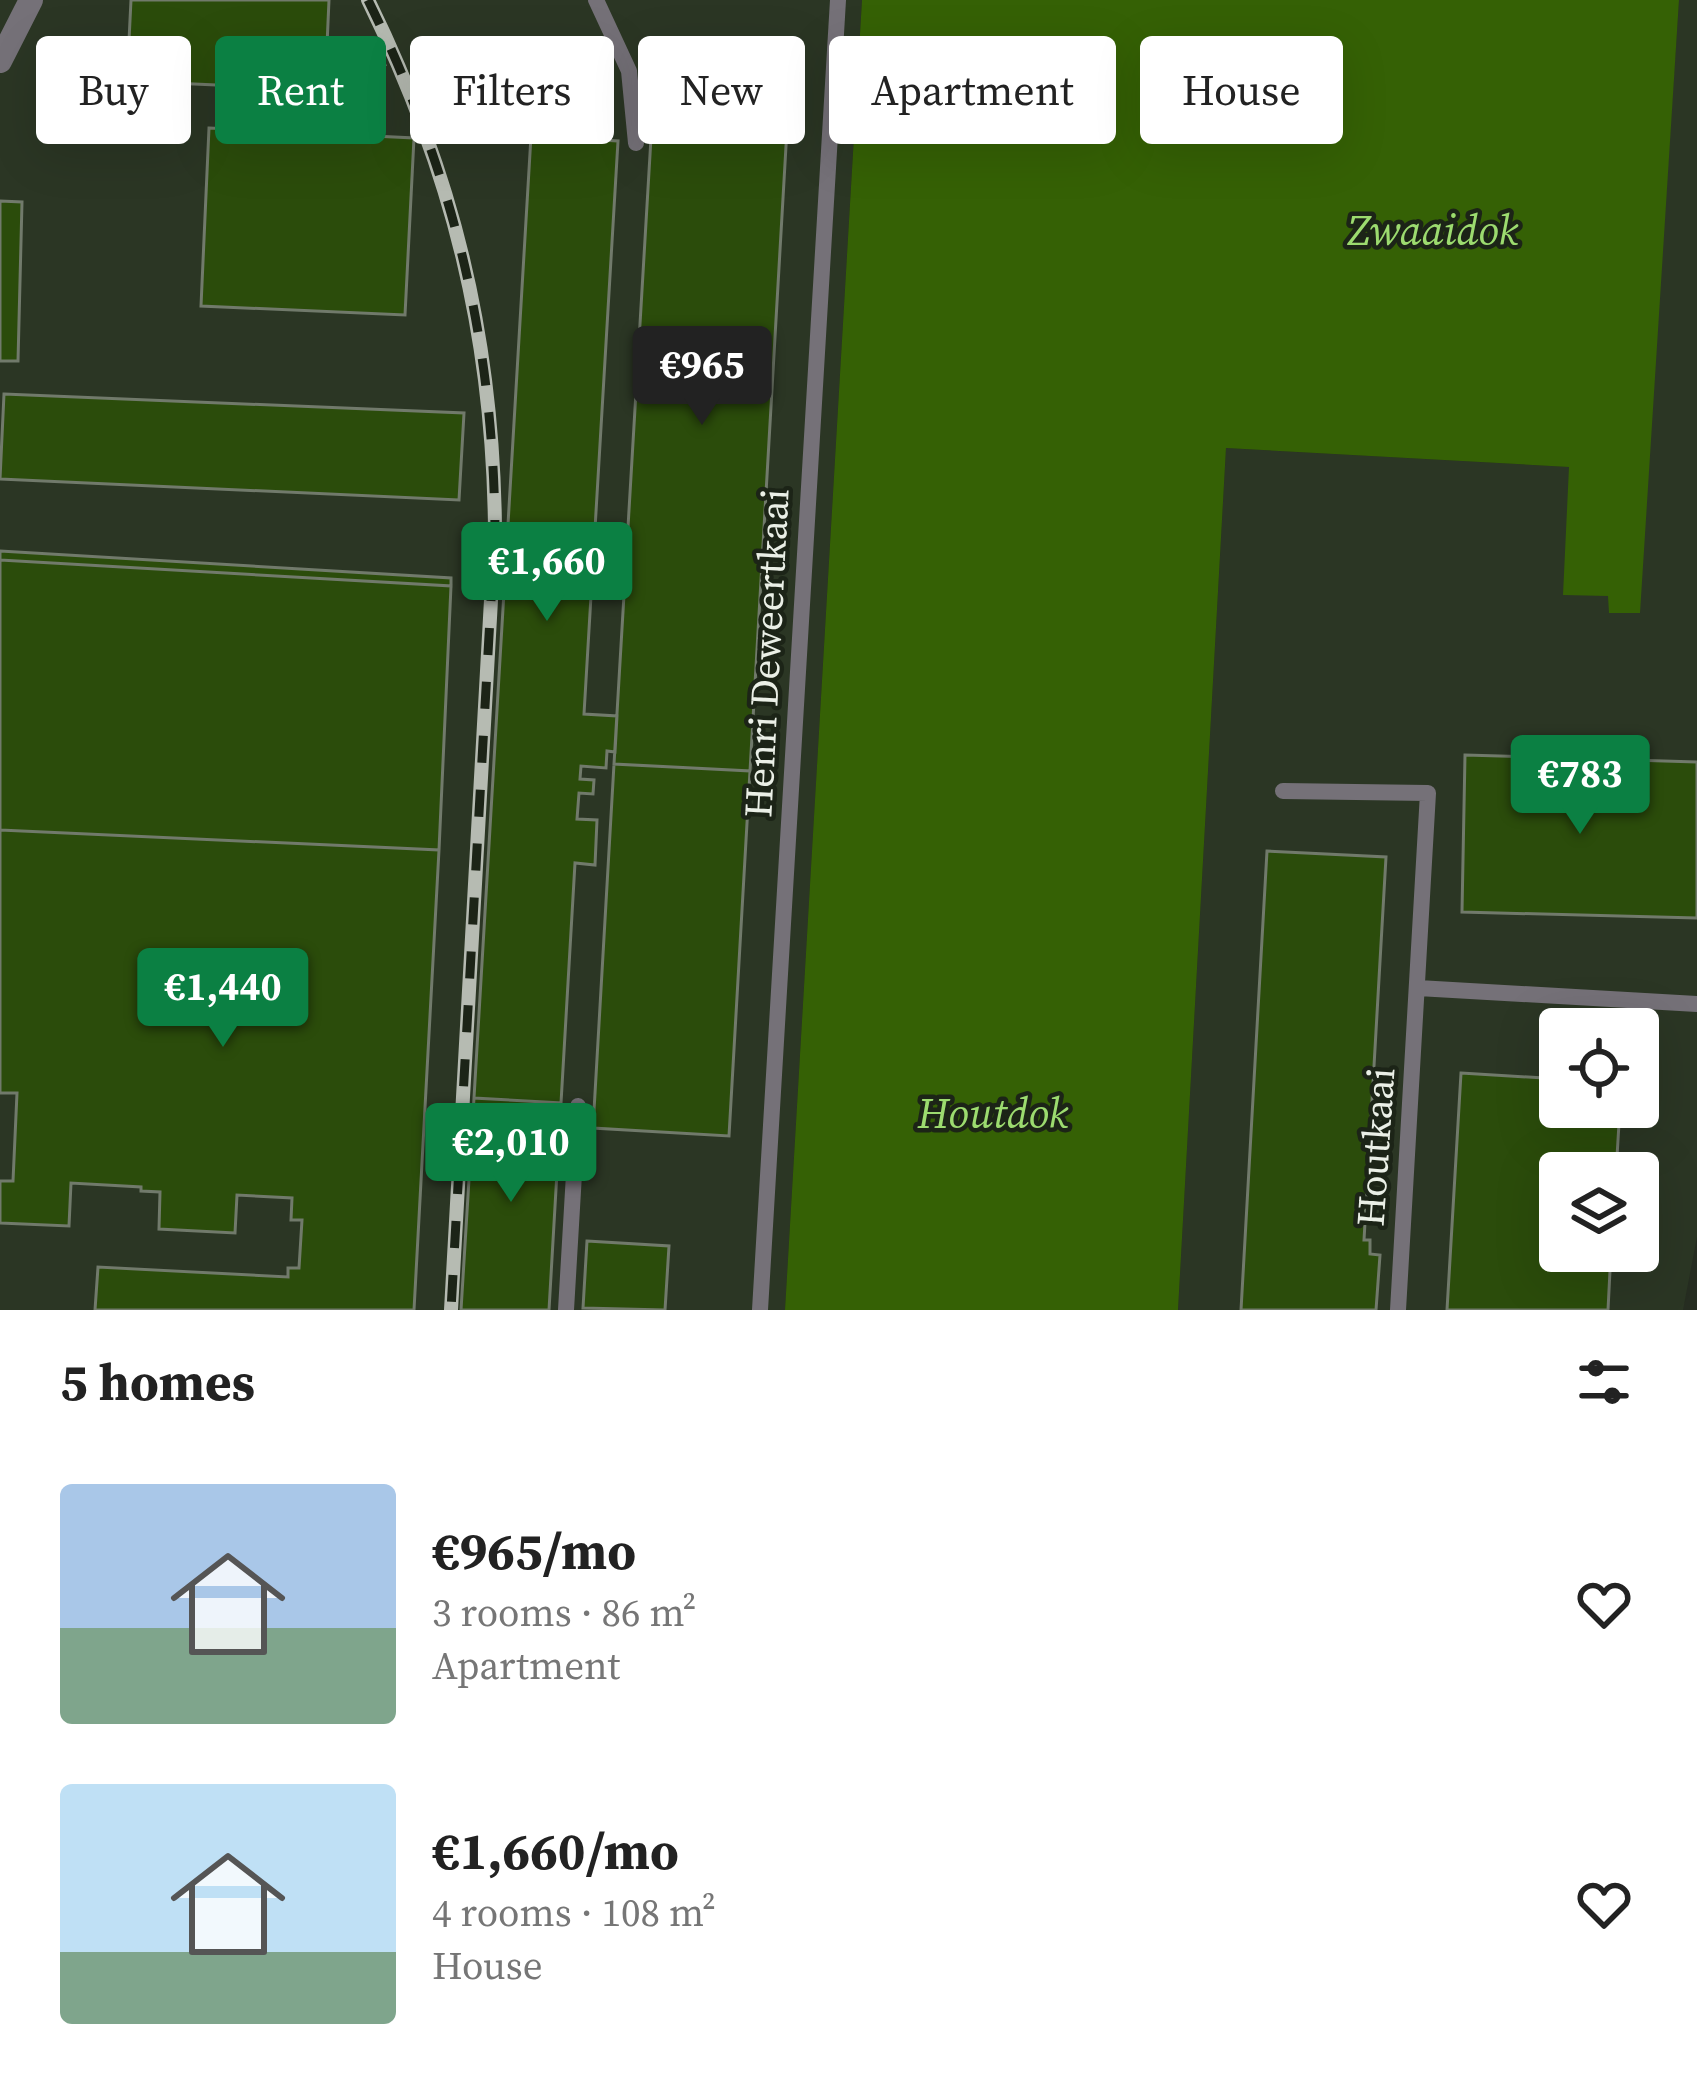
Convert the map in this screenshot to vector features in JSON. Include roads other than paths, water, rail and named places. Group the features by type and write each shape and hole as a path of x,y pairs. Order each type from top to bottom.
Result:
{"street":[{"path":"0,62 31,0"}],"lane":[{"path":"596,0 629,71 636,142"},
{"name":"Henri Deweertkaai","path":"760,1310 838,0"},
{"name":"Houtkaai","path":"1283,791 1428,793 1398,1310"},
{"path":"1418,988 1697,1004"},
{"path":"566,1310 578,1106"}],"water":[{"name":"Houtdok","path":"862,0 1679,0 1640,613 1609,613 1608,596 1563,595 1569,467 1226,448 1178,1310 785,1310 854,144 1116,144 1116,36 860,36"}],"railway":[{"path":"368,0 423,129 463,257 486,390 492,458 495,529 451,1310"}],"water label":[{"name":"Zwaaidok","path":"1433,230"}]}
